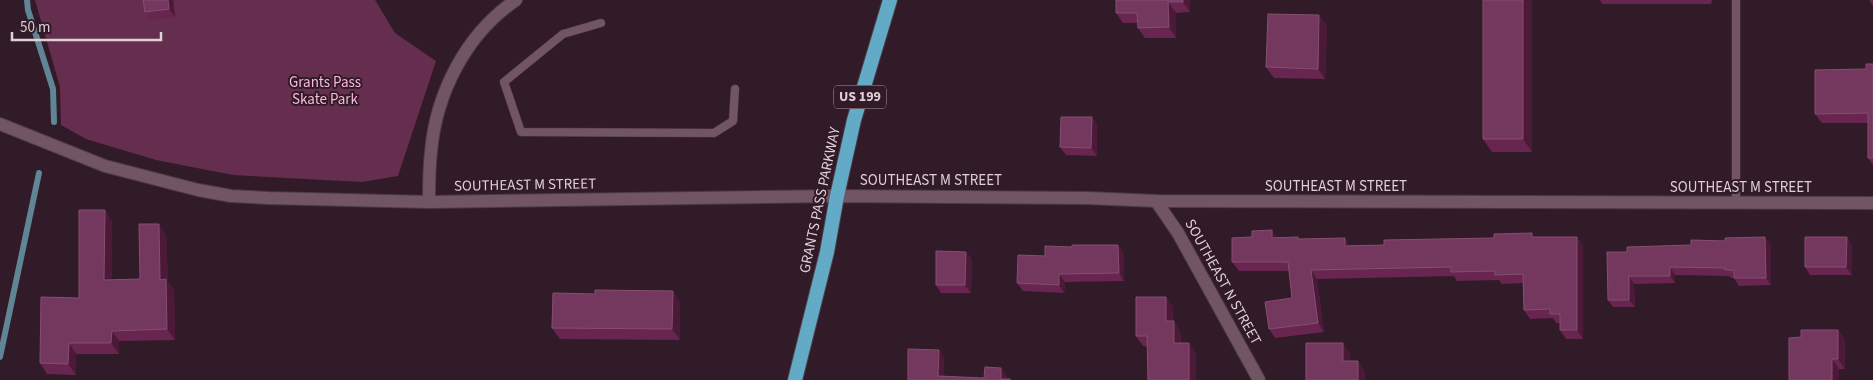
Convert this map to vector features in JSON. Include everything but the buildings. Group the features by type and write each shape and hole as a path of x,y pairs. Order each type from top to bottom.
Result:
{"highway":[{"name":"GRANTS PASS PARKWAY","path":"795,380 827,252 854,120 890,0"}],"street":[{"path":"429,202 431,152 443,93 468,47 489,22 516,0"},
{"name":"SOUTHEAST M STREET","path":"0,124 104,166 152,179 230,196 268,198 429,202 837,196 1087,198 1156,201 1873,203"},
{"name":"SOUTHEAST N STREET","path":"1156,201 1178,233 1259,380"}],"lane":[{"path":"1736,0 1736,203"},
{"path":"601,23 563,34 504,82 521,132 714,133 733,121 735,89"}],"green space":[{"name":"Grants Pass Skate Park","path":"35,0 375,0 395,33 436,61 398,176 362,182 233,175 156,160 86,139 61,125 60,87"}],"waterway":[{"path":"27,0 28,10 53,89 54,122"},
{"path":"0,357 39,173"}]}
